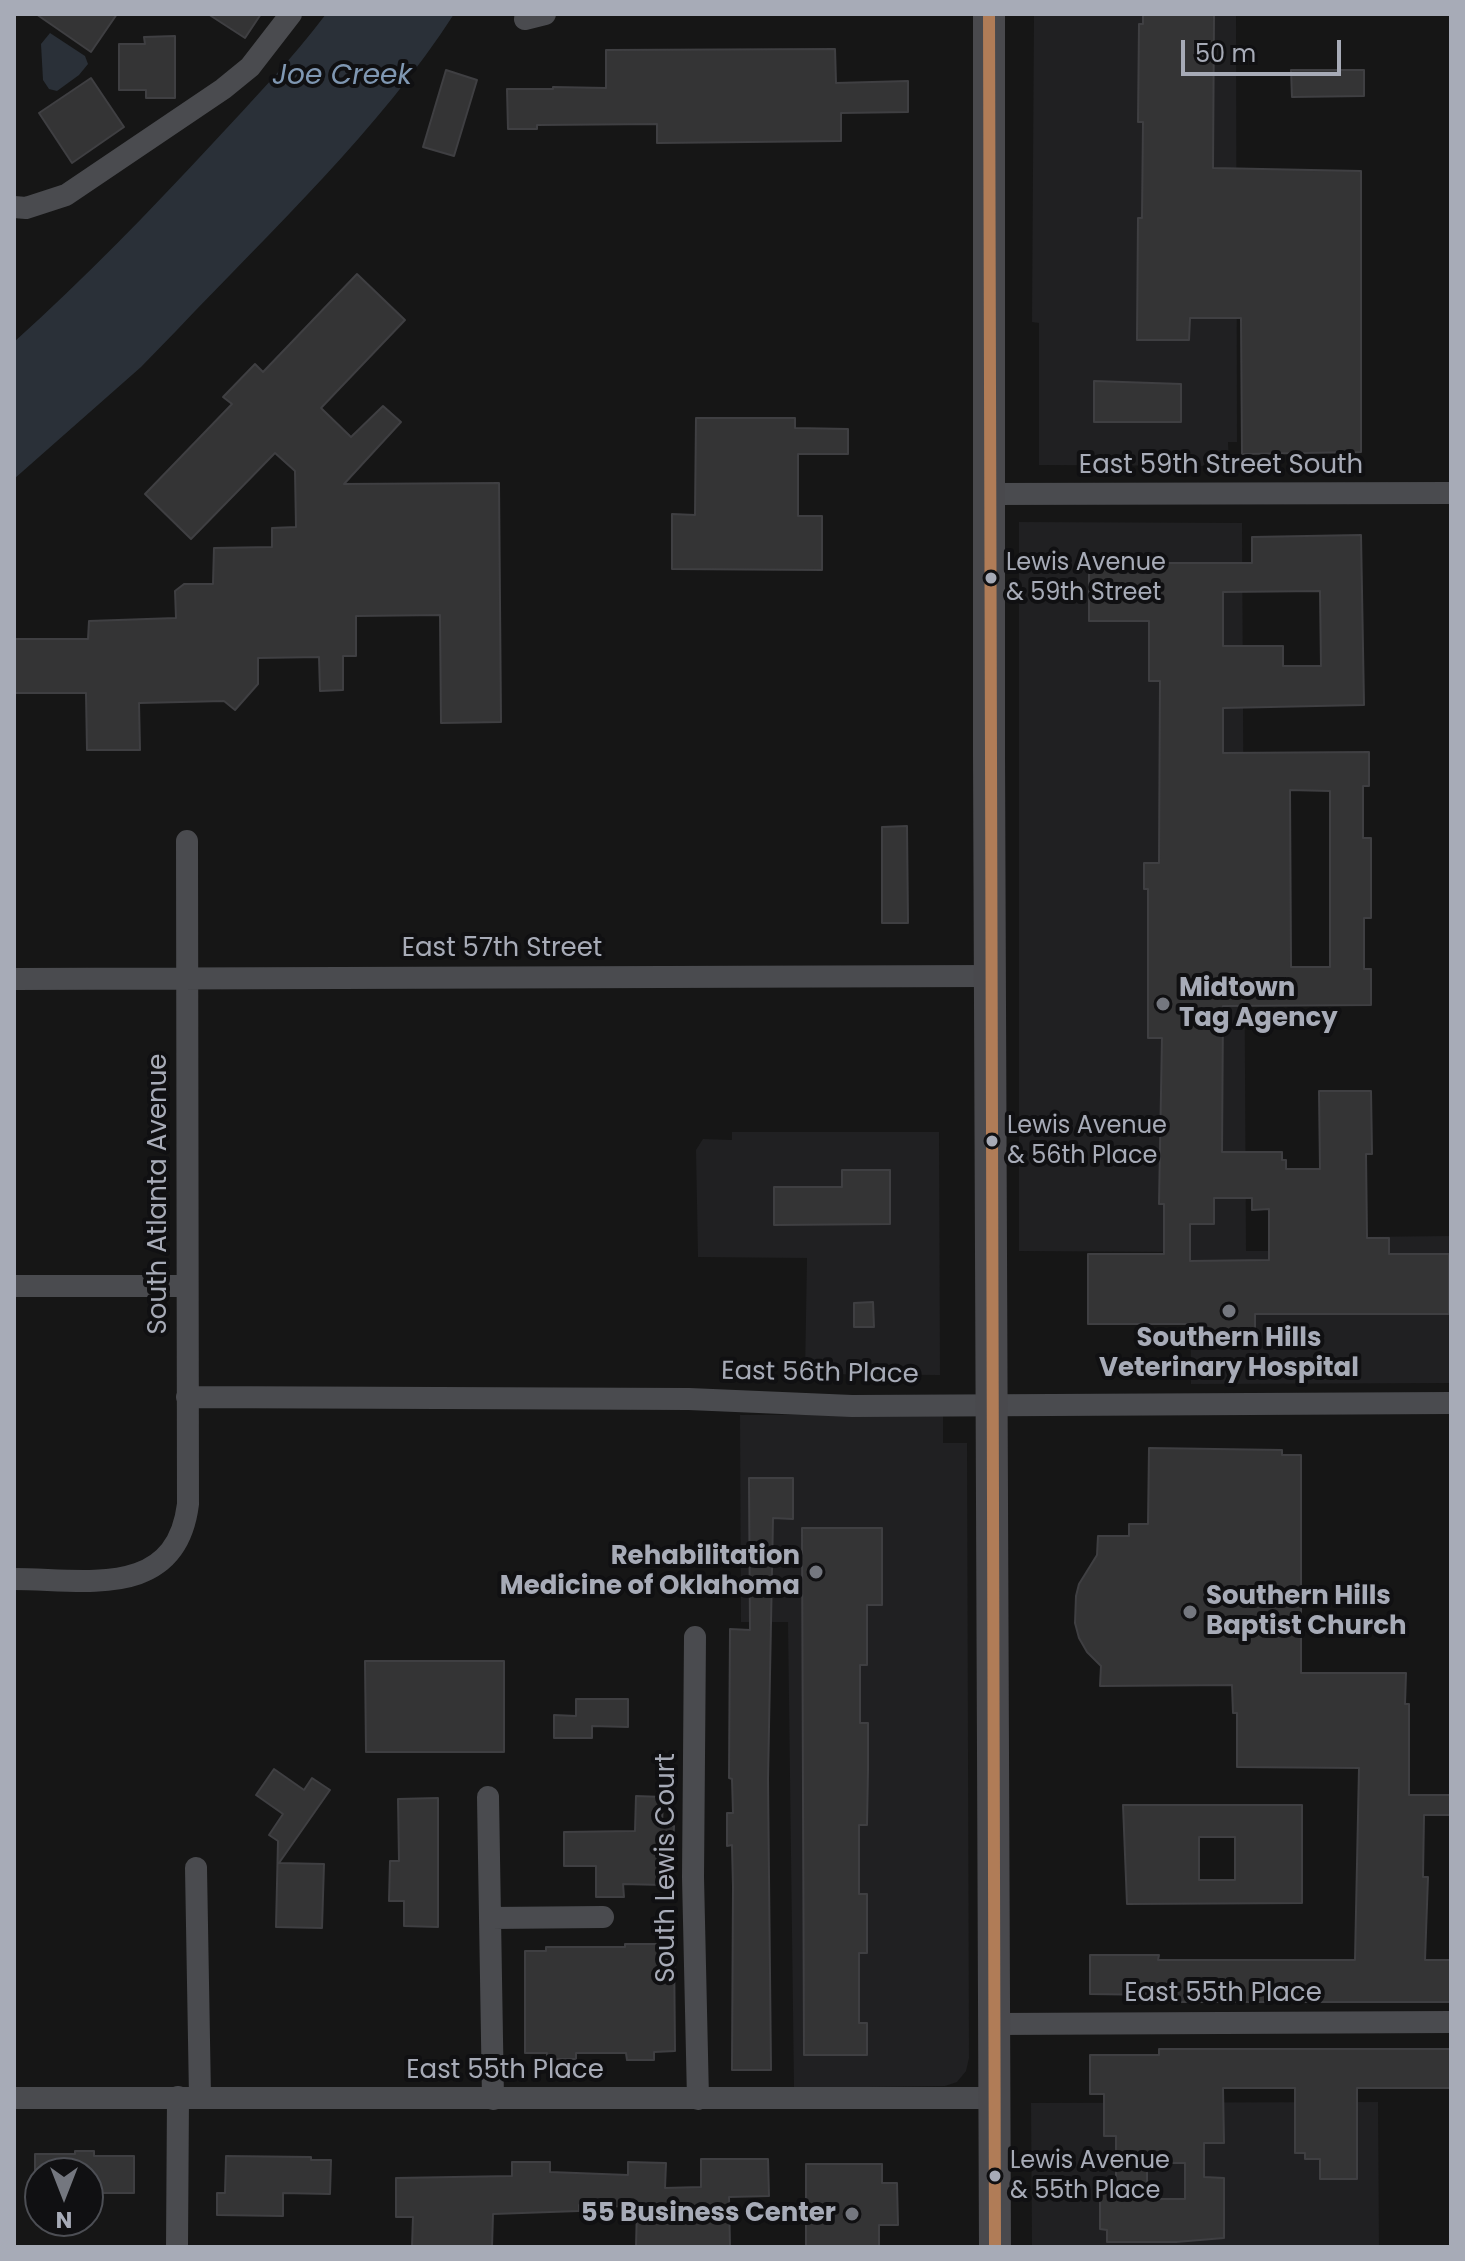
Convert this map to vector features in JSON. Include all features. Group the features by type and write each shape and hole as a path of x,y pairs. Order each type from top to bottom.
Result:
{"main road":[{"path":"989,14 995,2247"}],"street":[{"path":"14,207 26,208 66,195 223,89 250,67 291,14"},
{"name":"East 59th Street South","path":"991,494 1451,493"},
{"name":"South Atlanta Avenue","path":"14,1579 116,1579 140,1575 159,1565 176,1545 186,1525 187,841"},
{"name":"East 57th Street","path":"14,979 990,976"},
{"path":"14,1286 187,1286"},
{"name":"East 56th Place","path":"187,1397 674,1399 852,1406 1451,1403"},
{"name":"South Lewis Court","path":"695,1637 693,1877 698,2099"},
{"path":"488,1797 493,2099"},
{"path":"177,2247 189,2097 196,1868"},
{"path":"491,1918 603,1917"},
{"name":"East 55th Place","path":"995,2024 1451,2022"},
{"name":"East 55th Place","path":"14,2098 995,2098"}],"shaded area":[{"path":"1034,14 1236,14 1237,442 1228,442 1229,466 1039,465 1039,323 1032,322"},
{"path":"1019,522 1242,523 1246,1251 1268,1251 1268,1238 1451,1236 1451,1383 1191,1384 1190,1252 1019,1251"},
{"path":"732,1132 939,1132 940,1375 805,1374 807,1258 698,1257 696,1150 703,1139 732,1140"},
{"path":"943,1414 943,1443 967,1443 969,2058 966,2071 957,2082 945,2086 794,2088 788,1622 741,1622 740,1415"},
{"path":"1378,2102 1379,2247 1032,2247 1031,2103"}],"water":[{"name":"Joe Creek","path":"326,14 454,14 393,98 286,217 141,367 14,479 14,342 91,270 165,194 271,80"},
{"path":"50,33 85,56 88,64 57,91 49,89 43,80 41,44"}],"building":[{"path":"36,14 117,14 91,52"},
{"path":"208,14 261,14 245,38"},
{"path":"1143,14 1214,14 1213,168 1361,171 1361,452 1242,454 1241,318 1190,318 1189,340 1137,340 1143,122 1138,122 1139,24 1143,24"},
{"path":"175,36 175,98 146,98 146,90 119,90 119,44 145,44 144,37"},
{"path":"835,49 836,83 908,81 908,112 841,113 841,141 657,143 657,124 537,125 537,129 508,129 507,89 606,88 606,50"},
{"path":"446,70 477,80 454,156 423,147"},
{"path":"1291,70 1364,70 1364,96 1292,97"},
{"path":"91,78 124,127 72,163 39,113"},
{"path":"357,274 405,320 321,408 351,437 383,406 401,422 344,484 499,483 501,722 441,723 440,615 356,616 356,656 343,656 343,690 320,691 319,657 258,658 258,684 235,710 224,701 139,703 140,750 87,750 86,693 14,693 14,639 88,639 89,621 176,618 175,591 184,584 213,584 214,548 272,547 272,528 296,527 295,471 275,453 191,539 145,494 232,404 223,397 255,364 263,372"},
{"path":"1094,381 1181,384 1181,422 1094,422"},
{"path":"696,418 795,418 795,428 848,429 848,454 798,454 798,516 822,516 822,570 672,569 672,514 695,515"},
{"path":"1361,535 1364,705 1223,708 1223,753 1369,752 1369,786 1363,786 1363,838 1371,838 1371,918 1364,918 1364,969 1371,969 1371,1005 1223,1006 1222,1152 1282,1152 1286,1169 1320,1169 1319,1091 1371,1091 1372,1154 1366,1154 1367,1238 1389,1238 1389,1254 1449,1254 1449,1314 1255,1314 1255,1333 1243,1333 1243,1337 1203,1333 1203,1324 1088,1324 1088,1254 1164,1254 1164,1204 1159,1204 1162,1038 1148,1038 1148,889 1144,889 1144,863 1159,863 1160,681 1149,681 1149,621 1089,621 1089,563 1252,563 1252,537","holes":["1320,591 1321,666 1283,666 1283,646 1223,646 1223,592","1290,790 1330,791 1330,967 1291,967","1214,1198 1252,1198 1252,1210 1269,1209 1269,1260 1190,1261 1190,1224 1214,1224"]},
{"path":"907,826 908,923 882,923 882,827"},
{"path":"842,1170 890,1170 890,1224 774,1225 774,1187 842,1187"},
{"path":"873,1302 874,1327 854,1327 854,1303"},
{"name":"Southern Hills Baptist Church","path":"1149,1448 1282,1450 1282,1455 1301,1455 1301,1673 1406,1673 1409,1795 1451,1795 1451,1815 1424,1815 1423,1877 1428,1877 1425,1960 1451,1960 1451,2002 1158,2002 1158,1995 1090,1994 1090,1955 1159,1955 1158,1960 1355,1960 1359,1768 1237,1767 1237,1713 1233,1713 1232,1685 1100,1686 1101,1666 1079,1638 1075,1623 1076,1596 1079,1584 1097,1555 1098,1536 1129,1536 1129,1524 1148,1524"},
{"path":"749,1478 793,1478 793,1519 773,1518 768,1779 771,2070 732,2070 732,1845 727,1846 727,1813 733,1813 732,1779 729,1778 730,1629 750,1630"},
{"path":"802,1528 882,1528 882,1605 867,1605 867,1665 860,1665 860,1723 868,1723 868,1769 867,1825 859,1825 859,1894 867,1894 867,1953 859,1953 859,2023 867,2023 867,2055 804,2055"},
{"path":"365,1661 504,1661 504,1752 366,1752"},
{"path":"576,1699 628,1699 628,1727 592,1726 592,1738 554,1738 554,1715 576,1716"},
{"path":"274,1769 304,1790 312,1778 330,1790 279,1863 324,1864 322,1928 276,1927 278,1841 269,1835 283,1814 256,1795"},
{"path":"636,1796 663,1797 662,1825 674,1826 673,1856 664,1856 663,1885 623,1884 624,1897 596,1897 596,1866 564,1866 564,1832 635,1831"},
{"path":"438,1798 438,1927 404,1926 404,1901 389,1901 390,1861 399,1861 398,1799"},
{"path":"1123,1805 1302,1805 1302,1903 1127,1904","holes":["1199,1837 1235,1837 1235,1880 1199,1880"]},
{"path":"625,1944 674,1944 675,2051 654,2052 654,2060 627,2060 626,2053 576,2053 576,2059 547,2059 547,2053 525,2053 525,1951 546,1951 546,1947 625,1947"},
{"path":"1159,2049 1451,2049 1451,2088 1357,2088 1357,2179 1320,2179 1320,2159 1305,2159 1305,2153 1295,2153 1295,2088 1223,2088 1224,2143 1204,2143 1204,2177 1224,2178 1224,2238 1107,2242 1107,2230 1100,2229 1100,2179 1116,2180 1116,2136 1104,2136 1104,2094 1090,2094 1090,2055 1159,2055","holes":["1147,2163 1185,2163 1185,2199 1147,2199"]},
{"path":"75,2151 94,2151 94,2156 134,2156 134,2193 104,2193 104,2157 35,2157 35,2154 75,2154"},
{"path":"226,2156 331,2160 330,2194 283,2193 283,2216 217,2215 217,2193 225,2193"},
{"path":"701,2159 768,2159 769,2196 729,2197 730,2247 636,2247 637,2207 579,2205 579,2211 493,2214 492,2247 412,2247 413,2217 396,2217 396,2178 512,2176 512,2162 550,2162 550,2172 628,2175 628,2162 666,2163 665,2188 701,2187"},
{"name":"55 Business Center","path":"806,2164 882,2164 882,2183 897,2183 898,2225 879,2225 879,2247 806,2247"}],"transit line":[{"path":"989,14 995,2247"}],"place":[{"name":"Lewis Avenue & 59th Street","path":"991,578"},
{"name":"Midtown Tag Agency","path":"1163,1004"},
{"name":"Lewis Avenue & 56th Place","path":"992,1141"},
{"name":"Southern Hills Veterinary Hospital","path":"1229,1311"},
{"name":"Rehabilitation Medicine of Oklahoma","path":"816,1572"},
{"name":"Southern Hills Baptist Church","path":"1190,1612"},
{"name":"Lewis Avenue & 55th Place","path":"995,2176"},
{"name":"55 Business Center","path":"852,2214"}]}
